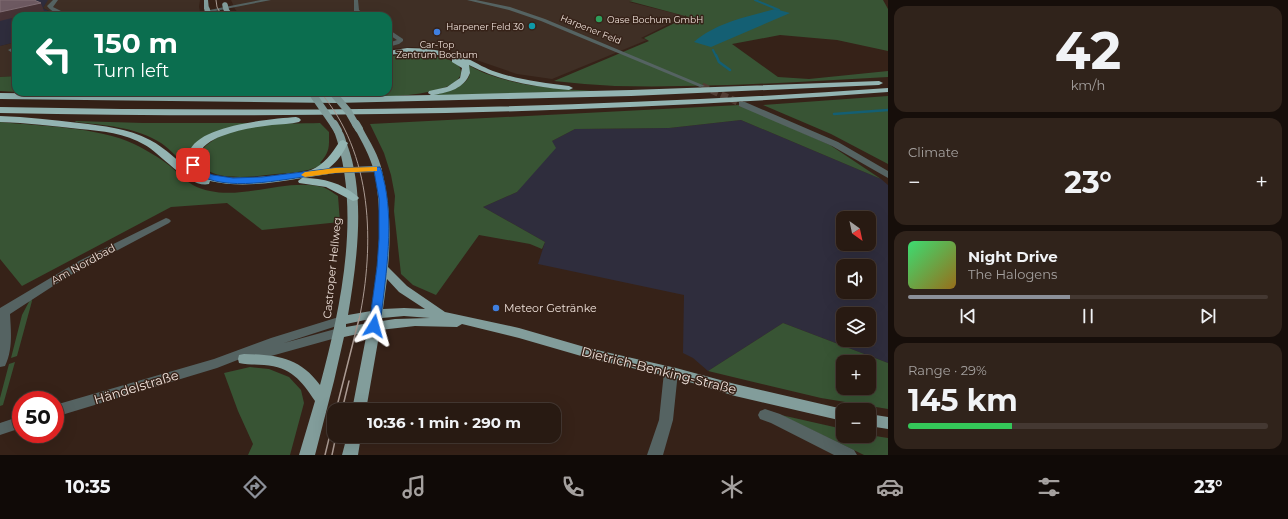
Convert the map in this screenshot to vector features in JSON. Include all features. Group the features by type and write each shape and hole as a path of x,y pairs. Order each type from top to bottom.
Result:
{"highway":[{"path":"392,53 417,50 441,53 464,60 492,73 535,84 579,89 651,91"},
{"path":"312,96 404,97 426,95 452,87 460,83 466,76 466,67 462,63 446,56 418,52 392,54"},
{"path":"0,96 223,100 312,96 488,97 888,84"},
{"path":"0,103 234,107 484,104 672,97 888,84"},
{"path":"350,172 248,181 221,180 202,174 197,170 193,165 192,156 197,148 207,139 222,132 254,124 283,121 428,117 715,103 888,90"},
{"path":"0,110 130,112 391,112 744,101"},
{"path":"0,118 56,122 118,131 135,136 161,150 182,169 203,181 212,184 238,186 311,180 325,182 344,190 353,198"},
{"path":"305,175 329,164 335,158 343,143"},
{"path":"268,183 377,169"}],"main road":[{"path":"206,0 208,12"},
{"name":"Castroper Hellweg","path":"307,455 342,320 352,243 353,198 350,172 343,143 338,130 326,111 312,96"},
{"path":"335,96 348,111 359,129 377,169 383,199 382,267 375,320 360,403"},
{"name":"Dietrich-Benking-Straße","path":"382,267 403,289 443,315"},
{"name":"Dietrich-Benking-Straße","path":"375,320 423,312 443,315 475,324 519,333 588,353 671,372 735,390 836,413"},
{"path":"342,320 375,320"},
{"path":"339,333 375,320"},
{"name":"Dietrich-Benking-Straße","path":"375,320 475,324"},
{"name":"Händelstraße","path":"244,358 274,360 288,364 301,372 313,385 322,400"},
{"path":"876,421 888,423"},
{"path":"350,455 353,443"}],"street":[{"path":"56,0 50,6 60,12"},
{"path":"203,12 269,0"},
{"path":"356,0 356,11 358,12"},
{"name":"Harpener Feld","path":"469,0 510,9 543,20 702,86"},
{"path":"392,34 402,40 392,44"},
{"path":"744,101 835,144 888,175"},
{"name":"Am Nordbad","path":"0,362 5,345 2,312 30,293 166,221"},
{"name":"Händelstraße","path":"64,408 217,363 260,346 342,320"},
{"name":"Händelstraße","path":"217,363 244,358 339,333"},
{"path":"655,455 666,420 671,372"},
{"path":"765,415 775,418 849,455"},
{"path":"0,429 12,425"}],"shaded area":[{"path":"0,0 48,0 43,8 50,12 12,12 12,43 0,46"},
{"path":"47,0 200,0 200,12 50,12 43,8"},
{"path":"231,0 633,0 629,2 685,16 641,38 647,40 552,79 517,74 450,51 412,47 392,49 392,12 238,12"},
{"path":"12,43 12,76 0,77 0,46"},
{"path":"741,120 881,179 888,185 888,363 876,358 876,355 867,355 846,347 876,347 876,307 836,307 836,343 783,323 708,371 693,358 683,353 684,295 538,264 545,242 483,207 517,192 552,141 575,129 669,128"}],"green space":[{"path":"883,0 888,9 888,51 837,40 780,35 732,44 778,77 809,79 888,71 888,77 683,86 615,86 554,81 649,41 644,38 687,17 685,15 629,1"},
{"path":"404,54 418,54 439,57 456,64 461,69 460,76 455,82 448,86 432,91 396,96 349,97 348,96 392,96 392,56"},
{"path":"462,62 486,74 528,85 594,91 429,96 453,89 464,83 470,73"},
{"path":"12,76 12,92 0,91 0,77"},
{"path":"248,96 303,96 304,97"},
{"path":"888,96 888,164 831,134 763,105"},
{"path":"740,105 830,145 881,179 741,120 669,128 575,129 552,141 556,148 517,192 483,207 545,242 542,249 530,244 479,235 436,295 413,285 401,274 394,211 395,196 391,175 384,153 370,124"},
{"path":"0,122 68,128 120,138 148,151 170,166 193,185 210,191 223,193 252,191 295,185 309,185 328,189 338,196 340,222 262,230 227,203 171,207 22,286 0,259"},
{"path":"75,122 143,123 250,123 213,135 197,143 190,152 189,162 191,169 188,169 161,143 141,133 97,124"},
{"path":"320,123 329,132 328,149 326,155 320,163 324,164 306,171 246,177 222,176 212,173 204,168 200,160 200,153 206,146 219,137 232,131 261,125"},
{"path":"31,298 32,301 17,356 11,358 22,315"},
{"path":"783,323 836,343 836,347 846,347 867,355 836,355 836,395 876,395 876,358 888,363 888,409 876,407 876,403 851,403 821,398 708,371"},
{"path":"15,362 3,405 0,406 0,398 9,364"},
{"path":"250,367 269,369 289,377 301,390 304,403 290,455 248,455 253,444 238,411 224,373"},
{"path":"781,415 836,427 836,442"},
{"path":"876,436 888,438 888,455 864,455 839,443 876,443"}],"water":[{"path":"775,9 790,13 711,47 694,42 703,35 722,25"}],"building":[{"path":"0,0 34,0 41,3 0,12"}],"waterway":[{"path":"755,0 779,10"},
{"path":"713,50 716,56"},
{"path":"716,55 719,62 730,70"},
{"path":"834,114 888,110"}],"tunnel":[{"path":"702,86 742,104"}],"tram line":[{"path":"216,0 220,12"},
{"path":"323,96 338,116 351,143 360,171 365,200 368,231 367,261 359,320"},
{"path":"338,403 359,319"},
{"path":"344,403 349,381"},
{"path":"325,455 328,443"},
{"path":"332,455 335,443"}],"slow traffic":[{"path":"305,175 335,170 374,169"}],"place":[{"name":"Oase Bochum GmbH","path":"599,19"},
{"name":"Harpener Feld 30","path":"532,26"},
{"name":"Car-Top Zentrum Bochum","path":"437,32"},
{"name":"Meteor Getränke","path":"496,308"}],"route":[{"path":"193,165 202,174 211,178 233,181 248,181 305,175 335,170 377,169 382,190 384,212 382,267 374,326"}]}
